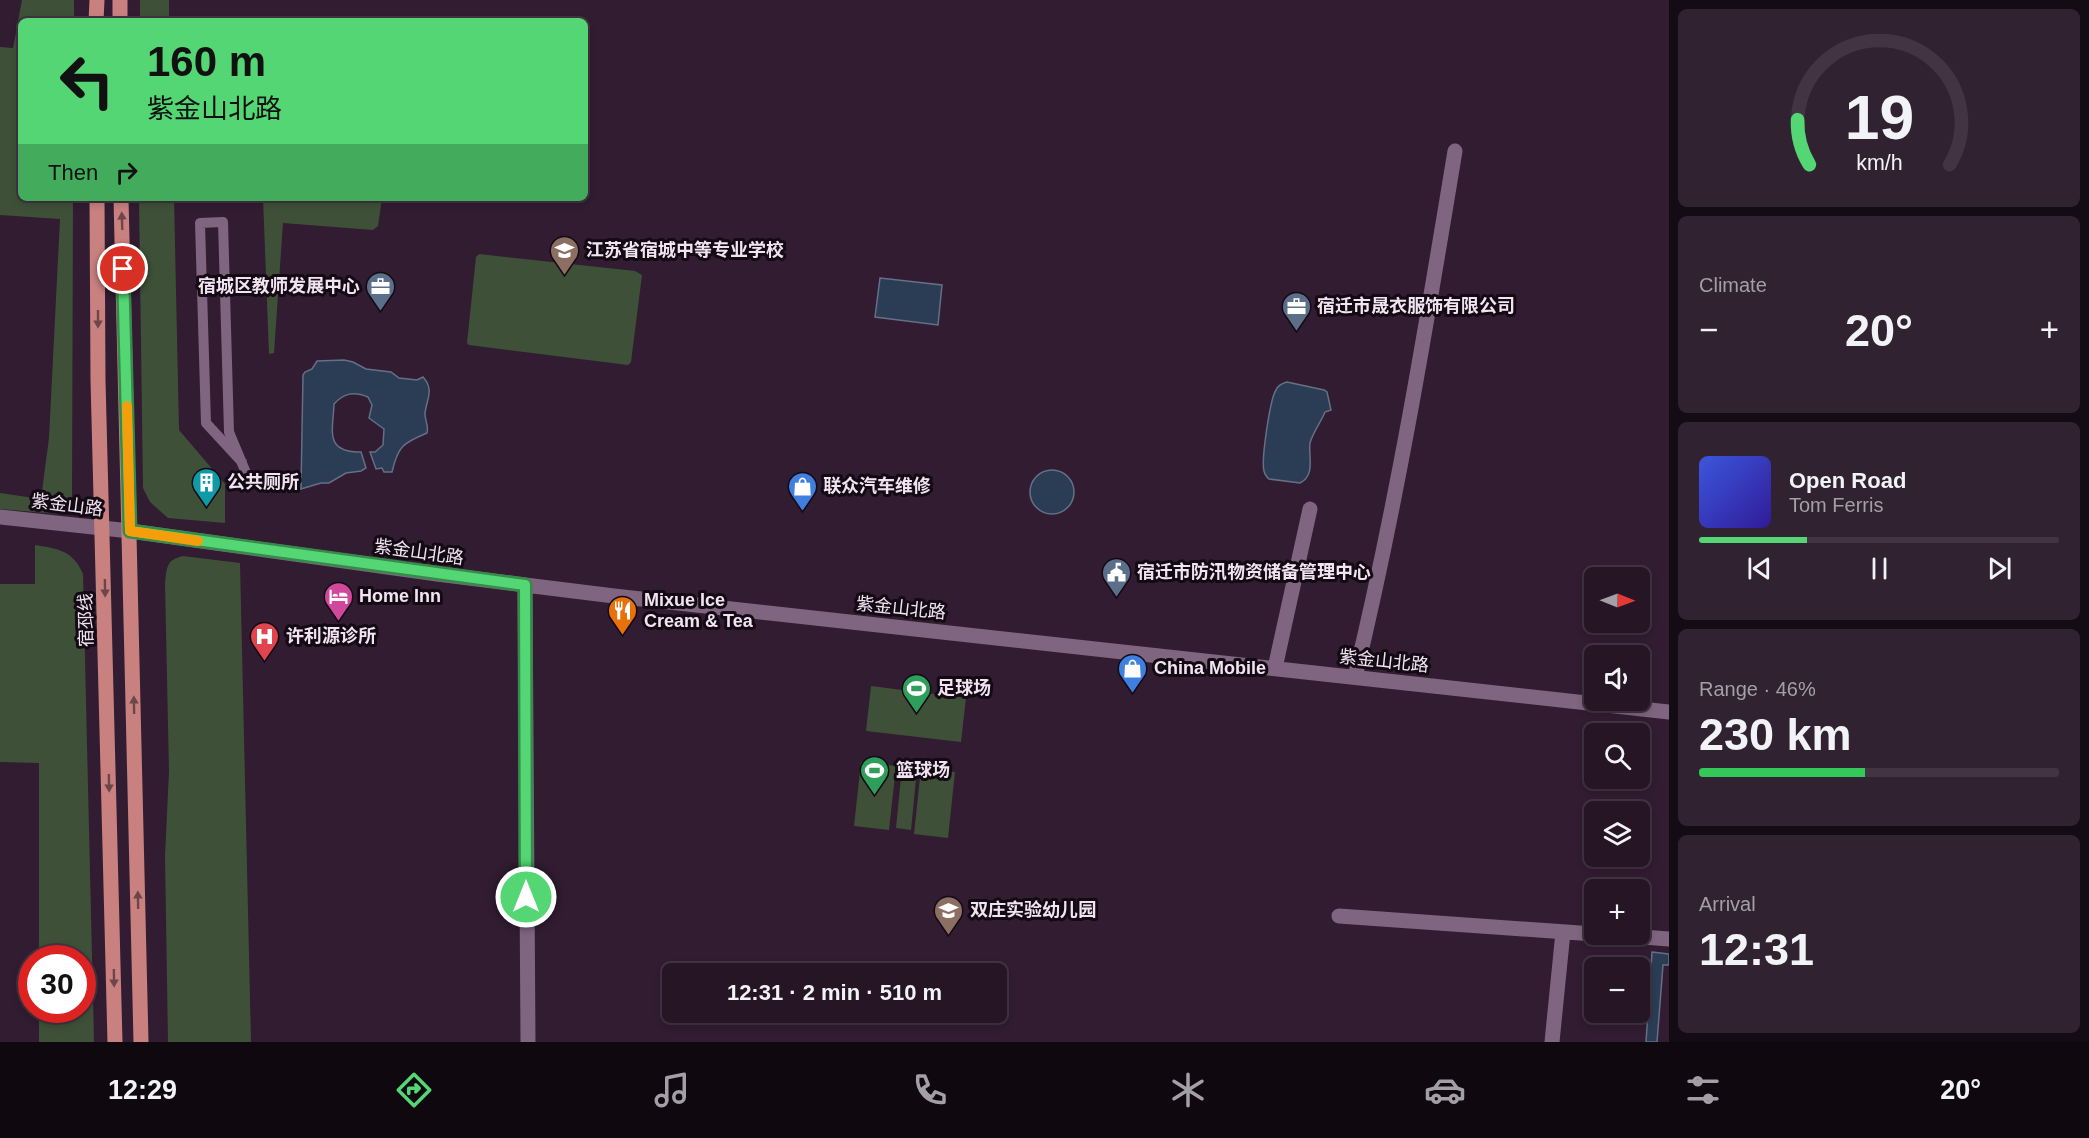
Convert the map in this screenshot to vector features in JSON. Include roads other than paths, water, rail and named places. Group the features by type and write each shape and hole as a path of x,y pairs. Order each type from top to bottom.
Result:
{"main road":[{"path":"96,18 97,0"},
{"path":"120,0 120,18"},
{"name":"宿邳线","path":"97,201 98,380 116,1042"},
{"path":"121,201 141,1042"}],"street":[{"path":"1355,677 1379,573 1427,324 1455,151"},
{"path":"242,462 206,423 200,223 223,222 229,432 242,462 249,480"},
{"path":"1275,668 1310,509"},
{"name":"紫金山路","path":"0,517 130,531"},
{"name":"紫金山北路","path":"130,531 525,585 1669,712"},
{"path":"525,585 528,1042"},
{"path":"1339,916 1584,933"},
{"path":"1552,1042 1563,932"},
{"path":"1650,938 1669,939"}],"water":[{"path":"880,278 942,285 938,325 875,317"},
{"path":"344,360 366,369 391,372 399,378 417,380 423,377 429,386 425,414 427,433 403,446 392,472 384,472 382,468 376,469 370,452 375,452 383,445 384,429 369,418 372,405 368,397 358,394 345,395 334,404 333,438 341,448 361,452 366,468 346,473 329,483 301,489 303,375 312,369 317,361"},
{"path":"1287,382 1324,390 1327,392 1331,410 1325,412 1311,439 1310,470 1305,480 1300,483 1269,479 1265,475 1263,465 1271,405 1277,388"},
{"path":"1052,470 1067,477 1074,492 1067,507 1052,514 1037,507 1030,492 1037,477"},
{"path":"1652,952 1669,954 1669,965 1663,965 1657,1042 1646,1042 1647,1023 1650,1023"}],"place":[{"name":"江苏省宿城中等专业学校","path":"565,276"},
{"name":"宿城区教师发展中心","path":"381,312"},
{"name":"宿迁市晟衣服饰有限公司","path":"1296,332"},
{"name":"公共厕所","path":"206,508"},
{"name":"联众汽车维修","path":"802,512"},
{"name":"宿迁市防汛物资储备管理中心","path":"1116,598"},
{"name":"Home Inn","path":"338,622"},
{"name":"Mixue Ice Cream & Tea","path":"623,636"},
{"name":"许利源诊所","path":"265,662"},
{"name":"China Mobile","path":"1133,694"},
{"name":"足球场","path":"916,714"},
{"name":"篮球场","path":"875,796"},
{"name":"双庄实验幼儿园","path":"949,936"}]}
